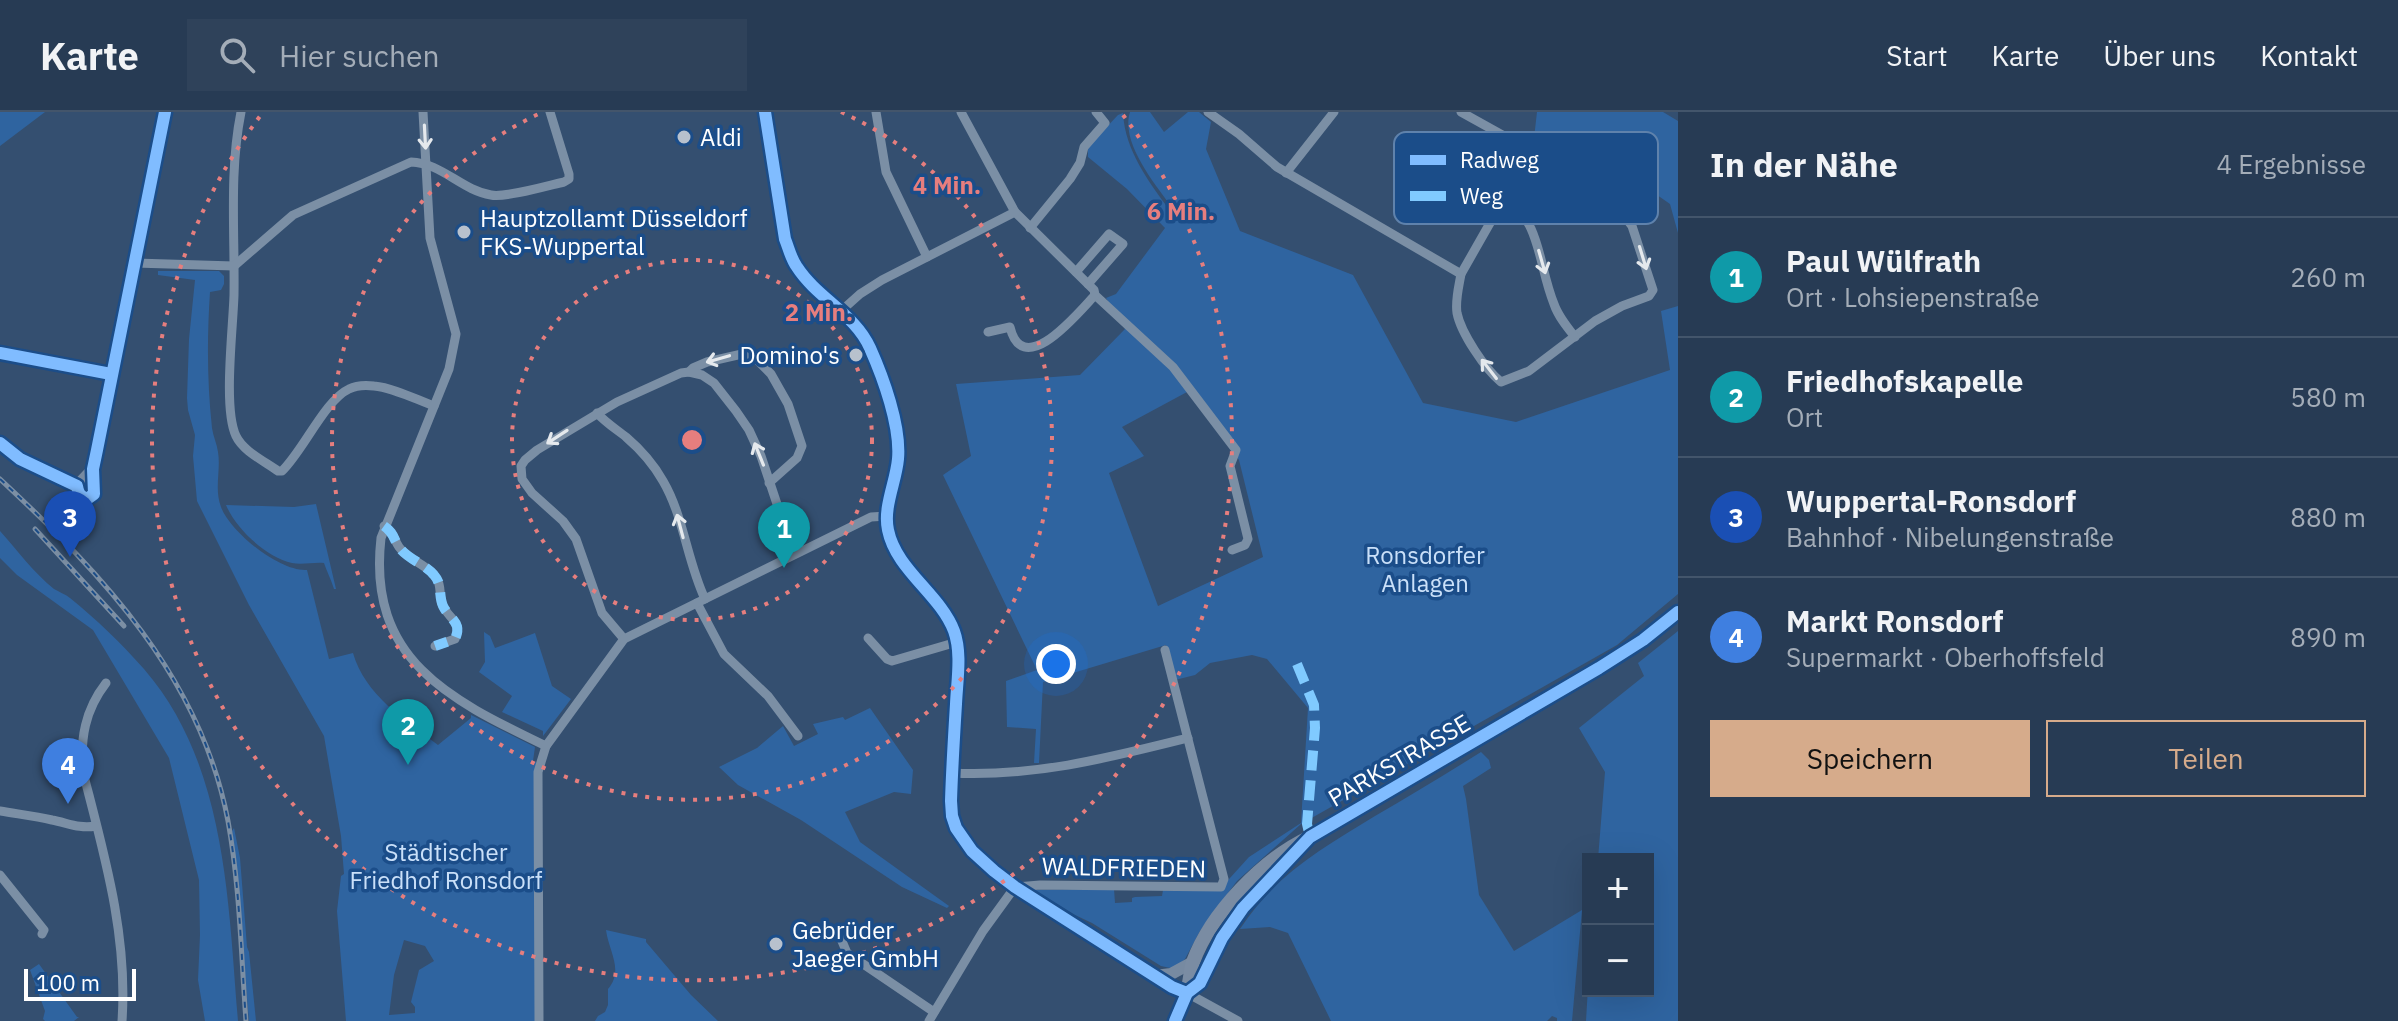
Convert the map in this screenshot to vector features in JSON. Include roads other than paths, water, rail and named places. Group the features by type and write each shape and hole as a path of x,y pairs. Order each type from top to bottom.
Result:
{"main road":[{"name":"PARKSTRASSE","path":"1175,1021 1187,993 1193,962 1216,923 1238,891 1291,846 1599,668 1643,640 1678,612"},
{"name":"PARKSTRASSE","path":"1187,993 1200,983 1222,938 1243,908 1310,837"}],"street":[{"path":"93,469 165,112"},
{"path":"241,112 234,151 230,402 234,433 241,445 278,471 285,468 334,402 348,389 359,385 376,386 434,406"},
{"path":"423,112 430,238 456,334 454,352 434,406 384,526 378,560 384,599 395,635 408,656 434,683 480,714 546,746"},
{"path":"135,263 234,266 293,215 411,162 426,162 483,194 495,196 564,182 569,179 569,174 550,112"},
{"path":"765,112 785,239 791,256 811,284 841,311 868,343 894,423 898,459 887,516 893,545 943,613 957,642 952,773 952,816 956,828 981,860 1015,887 1155,976 1238,1021"},
{"path":"876,112 886,172 927,257"},
{"path":"961,112 1015,212 1094,290 1095,295 1173,367 1236,450 1230,466 1248,539 1245,545 1232,550"},
{"path":"1030,228 1070,179 1080,163 1084,147 1105,123 1096,112"},
{"path":"1208,112 1286,173 1461,274"},
{"path":"1286,173 1334,112"},
{"path":"1461,112 1497,132"},
{"path":"841,311 860,294 1015,212"},
{"path":"1489,224 1461,274 1457,311 1462,328 1501,382 1529,371 1610,312 1652,295 1653,290 1630,224"},
{"path":"1529,224 1542,259 1554,306 1575,337"},
{"path":"1076,272 1109,234 1123,244 1088,284"},
{"path":"988,332 1010,327 1013,339 1020,346 1045,343 1056,337 1095,295"},
{"path":"0,353 111,374"},
{"path":"624,639 602,613 576,539 563,521 525,485 521,473 525,460 597,413 661,381 707,362 742,354 754,357 771,374 788,404 802,446 797,458 769,483"},
{"path":"689,372 702,375 714,383 749,430 784,525 801,551"},
{"path":"597,413 645,455 662,479 675,506 701,601 724,654 768,696 798,736"},
{"path":"539,1021 538,772 546,746 624,639 871,517 887,516"},
{"path":"384,526 392,532 403,551 434,575 440,585 443,607 455,621 458,630 455,639 435,646"},
{"path":"868,638 892,661 957,642"},
{"name":"WALDFRIEDEN","path":"1015,887 1221,887 1224,879 1165,650"},
{"path":"106,683 95,697 86,720 81,752 119,930 122,1021"},
{"path":"952,773 1011,774 1064,767 1188,738"},
{"path":"0,811 83,828 96,826"},
{"path":"0,875 44,930 42,934"},
{"path":"839,934 847,953 932,1016 983,931 1015,887"},
{"path":"1155,976 1171,974 1193,962"}],"railway":[{"path":"0,479 110,592 171,675 195,721 215,769 228,821 238,896 246,1021"},
{"path":"35,529 124,626"}],"place":[{"name":"Aldi","path":"684,137"},
{"name":"Hauptzollamt Düsseldorf FKS-Wuppertal","path":"464,232"},
{"name":"Domino's","path":"856,355"},
{"name":"Wuppertal-Ronsdorf","path":"70,557"},
{"name":"Paul Wülfrath","path":"784,568"},
{"name":"Friedhofskapelle","path":"408,765"},
{"name":"Markt Ronsdorf","path":"68,804"},
{"name":"Gebrüder Jaeger GmbH","path":"776,944"}],"park label":[{"name":"Ronsdorfer Anlagen","path":"1425,569"},
{"name":"Städtischer Friedhof Ronsdorf","path":"446,866"}]}
